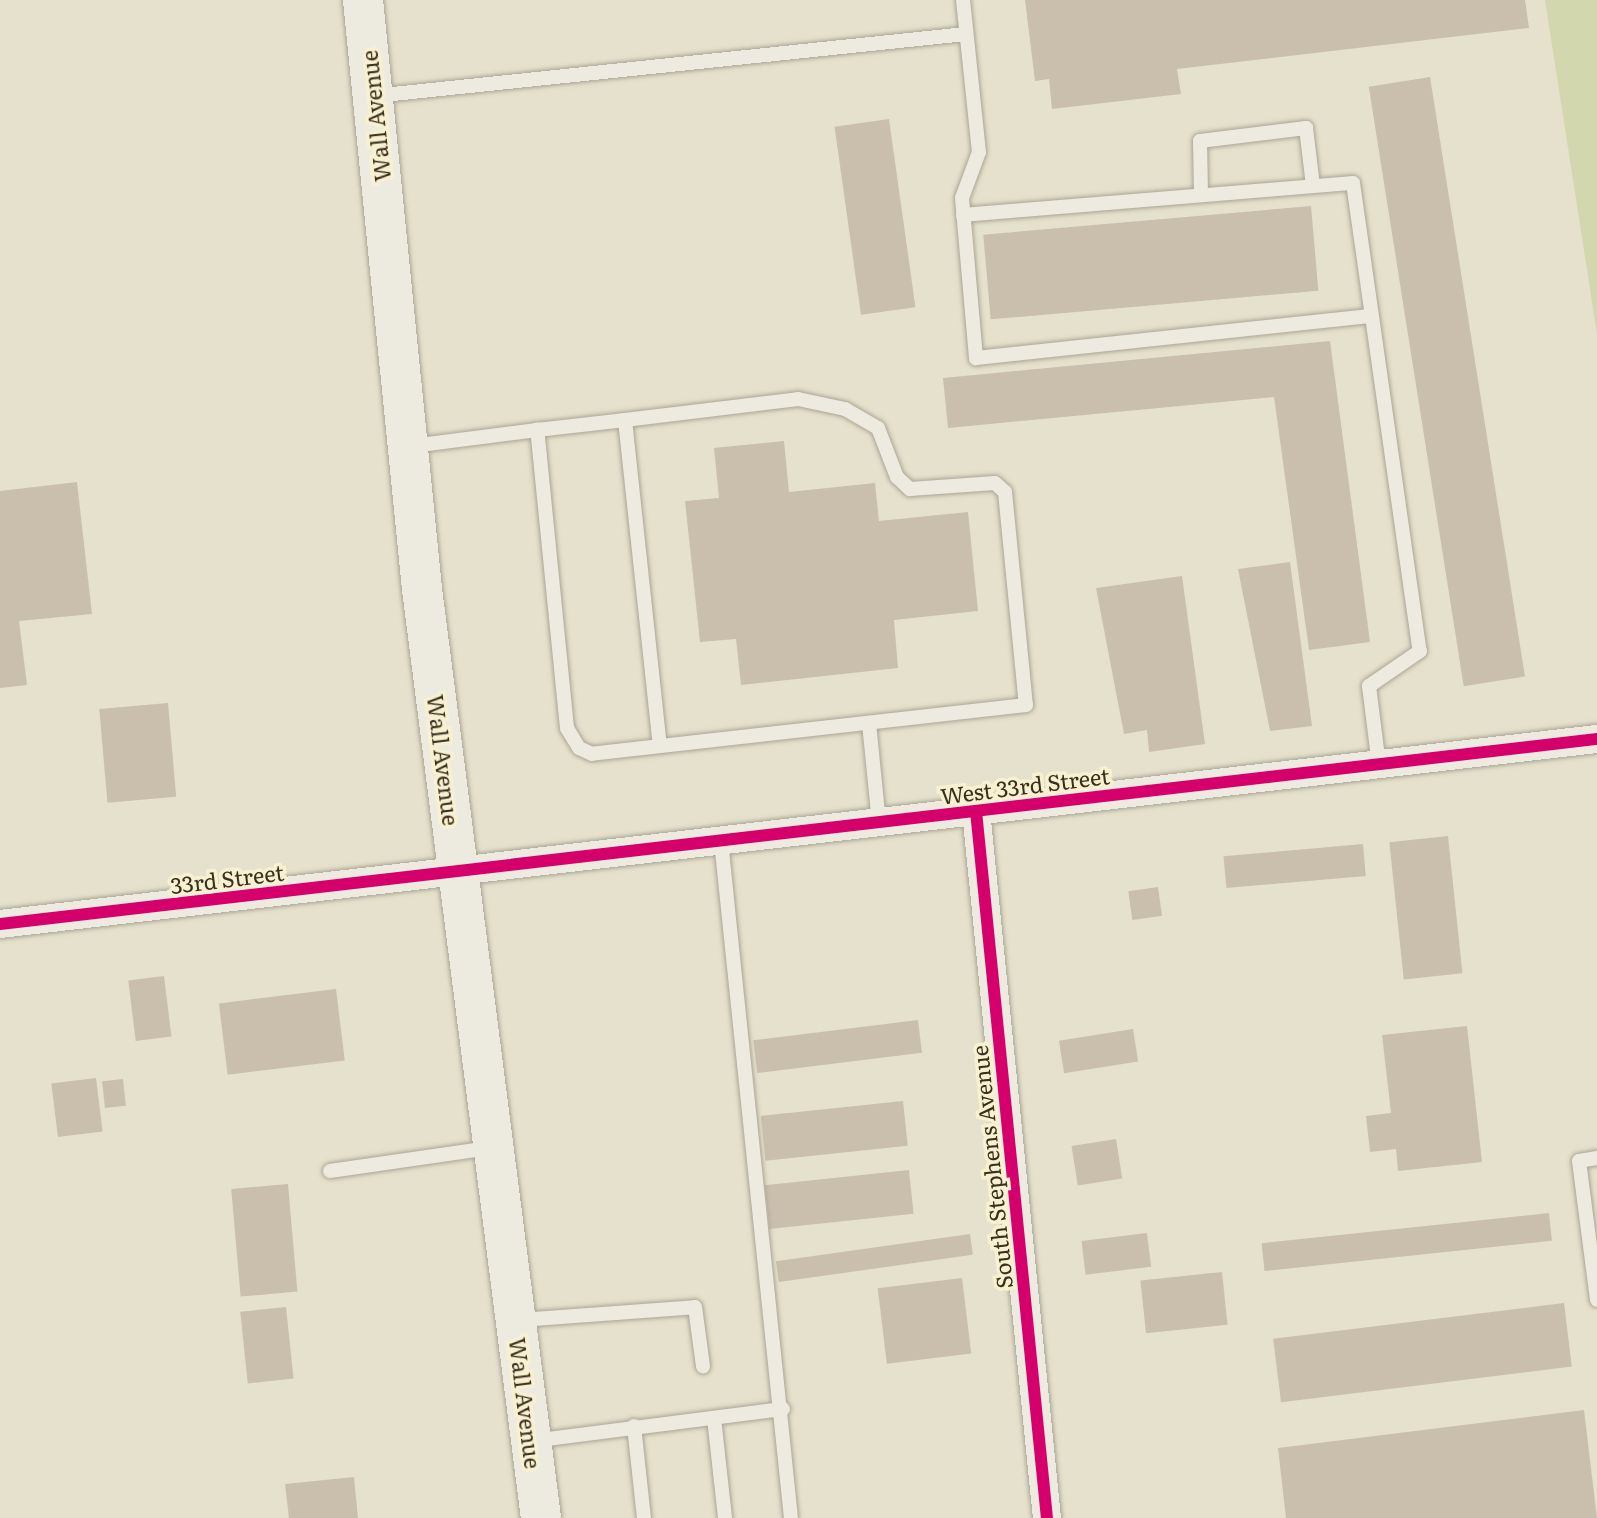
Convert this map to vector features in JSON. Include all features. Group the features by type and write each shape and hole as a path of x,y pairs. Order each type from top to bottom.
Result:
{"main road":[{"name":"Wall Avenue","path":"363,0 408,446 458,871 541,1518"}],"street":[{"name":"West 33rd Street","path":"458,871 1597,739"},
{"name":"South Stephens Avenue","path":"976,811 1047,1518"},
{"name":"33rd Street","path":"0,924 458,871"}],"lane":[{"path":"963,0 979,152 962,198 976,358 1370,316"},
{"path":"373,96 966,34"},
{"path":"1201,193 1200,141 1306,128 1313,186"},
{"path":"963,215 1201,193 1353,183 1420,651 1369,686 1379,765"},
{"path":"408,446 537,430 625,420 824,401 878,428 897,477 910,489 995,483 1005,492 1026,705 592,754 567,728 537,430"},
{"path":"625,420 660,746"},
{"path":"869,723 879,823"},
{"path":"721,841 783,1409 791,1518"},
{"path":"330,1171 494,1147"},
{"path":"1597,1158 1579,1161 1597,1300"},
{"path":"516,1321 695,1307 703,1366"},
{"path":"531,1441 783,1409"},
{"path":"714,1418 725,1518"},
{"path":"634,1426 644,1518"}],"green space":[{"path":"1545,0 1597,0 1597,334"}],"building":[{"path":"1025,0 1525,0 1529,28 1177,69 1181,94 1052,109 1049,79 1035,81"},
{"path":"1430,77 1525,677 1464,686 1369,87"},
{"path":"889,119 915,307 861,315 835,127"},
{"path":"1311,206 1318,291 991,319 983,235"},
{"path":"1330,341 1370,642 1309,650 1274,397 948,428 943,378"},
{"path":"784,441 789,492 875,483 879,521 968,512 978,611 894,620 898,668 741,685 736,639 700,642 685,501 719,498 714,448"},
{"path":"77,482 92,614 19,621 27,685 0,688 0,491"},
{"path":"1290,562 1312,726 1270,731 1238,569"},
{"path":"1182,576 1205,744 1149,752 1147,730 1124,734 1096,588"},
{"path":"168,703 176,797 107,803 99,709"},
{"path":"1448,836 1462,973 1404,979 1389,842"},
{"path":"1363,844 1366,876 1226,888 1224,856"},
{"path":"1158,887 1162,916 1132,920 1128,891"},
{"path":"164,976 171,1037 136,1041 128,980"},
{"path":"336,989 345,1060 228,1075 219,1003"},
{"path":"918,1020 922,1053 757,1073 753,1040"},
{"path":"1467,1026 1482,1162 1398,1171 1396,1149 1370,1152 1366,1116 1391,1113 1382,1035"},
{"path":"1133,1029 1138,1062 1064,1073 1059,1041"},
{"path":"96,1078 103,1132 58,1137 51,1083"},
{"path":"123,1079 126,1106 105,1108 102,1081"},
{"path":"903,1101 908,1146 765,1161 761,1116"},
{"path":"1116,1139 1122,1179 1078,1186 1072,1146"},
{"path":"909,1170 914,1214 769,1229 765,1185"},
{"path":"288,1184 297,1292 241,1297 231,1189"},
{"path":"1549,1213 1552,1241 1265,1271 1262,1243"},
{"path":"1147,1233 1151,1267 1086,1275 1081,1241"},
{"path":"970,1234 973,1255 779,1282 776,1261"},
{"path":"1222,1272 1228,1325 1146,1333 1140,1281"},
{"path":"962,1278 971,1353 887,1364 878,1288"},
{"path":"1564,1303 1572,1367 1281,1402 1273,1339"},
{"path":"286,1307 294,1379 248,1383 240,1312"},
{"path":"1584,1410 1597,1518 1286,1518 1278,1448"},
{"path":"354,1477 358,1518 289,1518 285,1484"}],"cycle path":[{"path":"0,924 1597,739"},
{"path":"976,811 1047,1518"}]}
